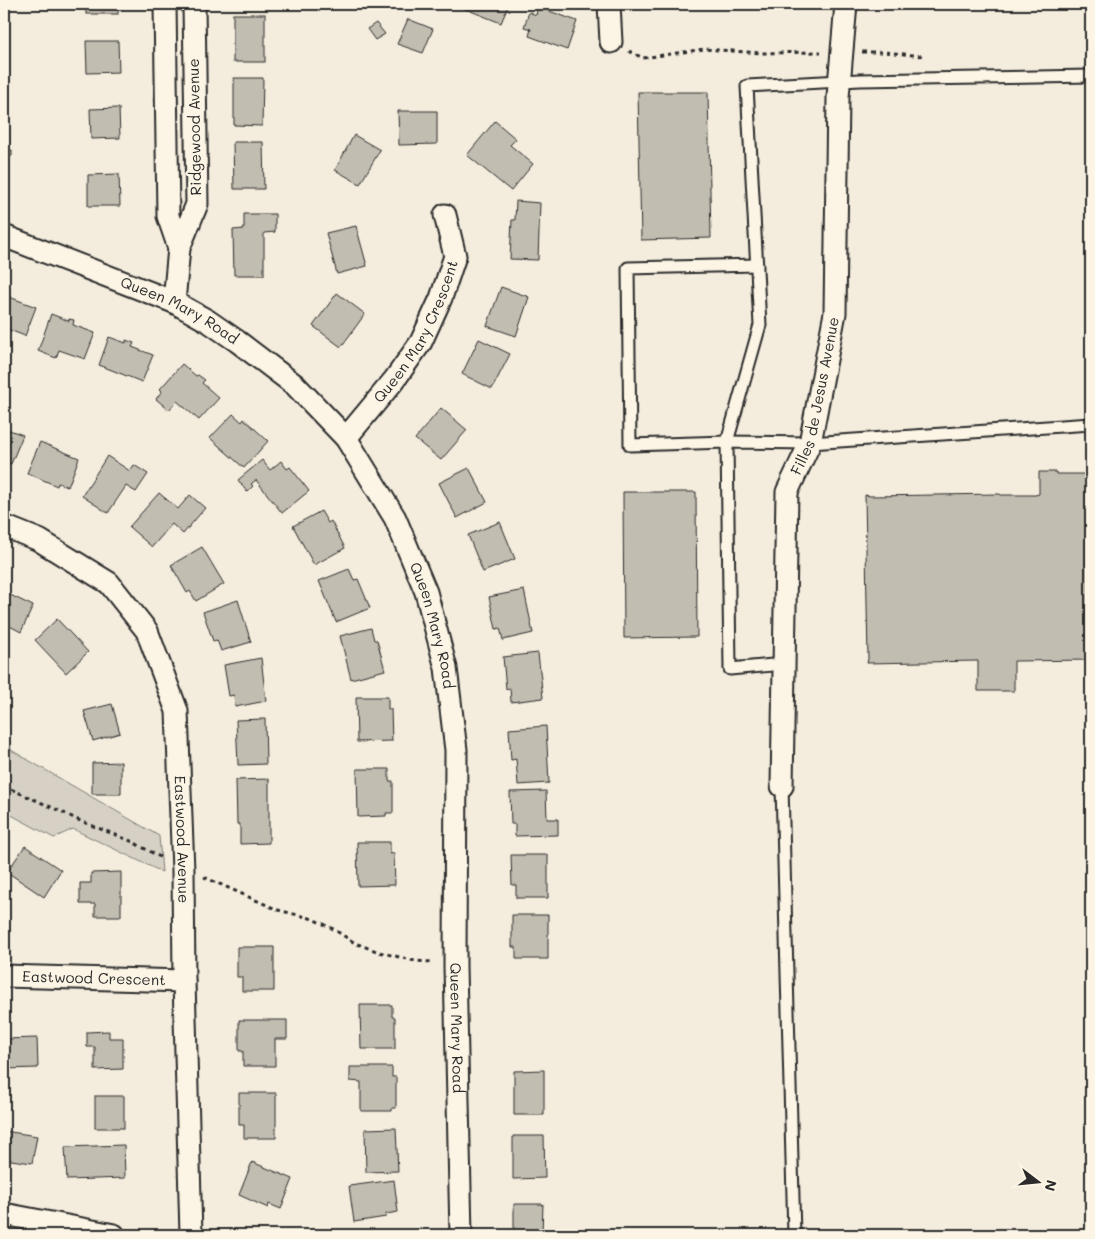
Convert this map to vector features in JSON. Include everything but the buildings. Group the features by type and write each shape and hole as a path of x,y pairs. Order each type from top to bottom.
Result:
{"street":[{"name":"Ridgewood Avenue","path":"165,4 168,216 179,248"},
{"name":"Ridgewood Avenue","path":"174,302 179,248 196,204 194,4"},
{"path":"609,4 611,42"},
{"name":"Filles de Jesus Avenue","path":"782,786 787,492 810,443 835,314 838,97 846,4"},
{"name":"Queen Mary Crescent","path":"346,438 400,372 421,342 441,298 455,256 445,215"},
{"name":"Queen Mary Road","path":"4,236 174,302 237,340 295,385 346,438 395,518 426,592 446,668 456,750 456,966 461,1235"},
{"name":"Eastwood Avenue","path":"4,526 39,540 109,583 148,631 177,711 183,871 190,1235"},
{"name":"Eastwood Crescent","path":"4,976 184,981"},
{"path":"4,1214 114,1235"}],"lane":[{"path":"784,664 730,669 727,442 760,325 748,86 1091,76"},
{"path":"757,265 628,268 630,445 727,442 810,443 1091,424"},
{"path":"782,786 794,1235"}],"path":[{"path":"611,42 643,58 704,49 761,53 884,52 923,56"},
{"path":"4,786 78,820 131,841 183,871 199,875 278,910 310,918 330,927 355,943 379,952 456,966"}],"shaded area":[{"path":"4,723 11,750 159,836 162,872 73,829 54,838 4,811"}]}
